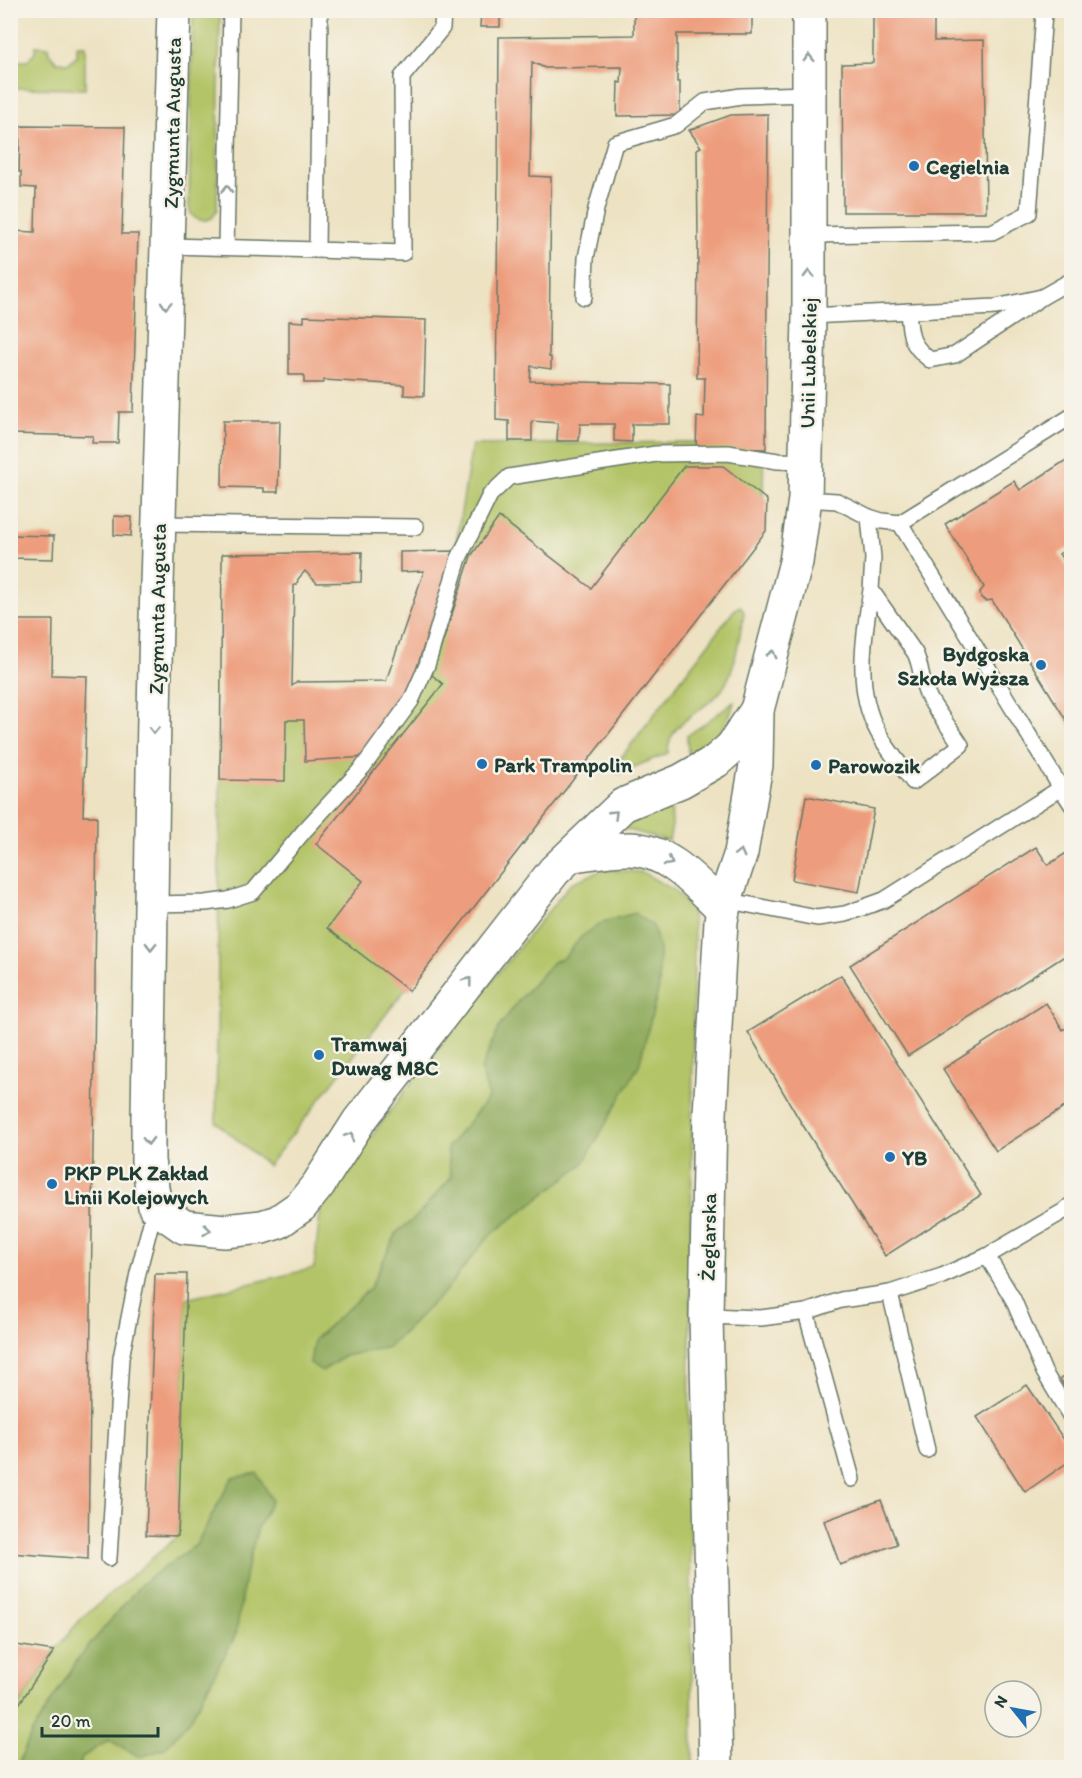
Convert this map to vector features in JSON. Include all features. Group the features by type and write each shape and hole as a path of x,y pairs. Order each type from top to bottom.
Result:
{"street":[{"name":"Zygmunta Augusta","path":"155,1207 148,1161 147,1118 159,524 169,246 174,10"},
{"name":"Unii Lubelskiej","path":"757,711 796,562 805,500 810,316 809,10"},
{"path":"155,1207 184,1227 225,1231 262,1227 278,1222 301,1206 318,1185 366,1112 539,889 623,805 681,781 716,761 732,747 757,711"},
{"name":"Żeglarska","path":"716,1767 706,1316 710,1114 721,921 724,904 741,853 756,765 757,711"},
{"path":"572,855 629,849 655,855 671,862 724,904"}],"lane":[{"path":"226,247 231,10"},
{"path":"317,250 320,10"},
{"path":"169,246 403,253 402,77 442,28 443,10"},
{"path":"809,235 992,232 1029,213 1044,13"},
{"path":"584,297 586,258 596,209 615,143 676,125 705,102 741,96 810,94"},
{"path":"908,311 909,329 916,348 930,360 955,355 1071,280"},
{"path":"810,316 996,307 1042,297"},
{"path":"805,500 837,501 869,517 900,523 1071,416"},
{"path":"152,904 205,903 228,900 253,892 363,766 411,701 427,665 459,558 490,495 509,477 656,454 728,453 778,461 807,462"},
{"path":"869,517 873,558 864,646 866,701 878,733 913,782 961,745 929,698 915,653 871,590"},
{"path":"900,523 1071,805"},
{"path":"159,524 416,527"},
{"path":"724,904 817,918 845,914 884,900 1061,788"},
{"path":"109,1558 121,1358 138,1273 155,1207"},
{"path":"706,1316 761,1318 806,1312 841,1300 890,1293 942,1276 987,1256 1069,1209"},
{"path":"987,1256 1013,1299 1044,1372 1071,1419"},
{"path":"890,1293 927,1450"},
{"path":"806,1312 852,1479"}],"green space":[{"path":"193,11 220,11 217,210 212,218 203,220 191,214 189,206"},
{"path":"35,46 48,47 49,53 57,62 69,63 77,55 77,46 85,46 85,89 11,88 11,58 14,61 27,61 35,53"},
{"path":"687,442 764,444 765,527 268,1166 216,1122 221,707 407,699 455,549 472,445"},
{"path":"740,606 744,614 736,654 730,675 721,691 673,733 668,753 620,773 615,772 614,767 735,609"},
{"path":"734,702 719,734 693,757 688,752 687,736"},
{"path":"671,804 672,825 669,841 625,829 627,821"},
{"path":"603,870 642,872 674,890 692,910 694,939 689,1435 693,1767 11,1768 11,1718 54,1651 81,1619 178,1536 186,1299 314,1268 321,1205 426,1063 571,883"},
{"path":"635,913 653,926 659,948 659,987 639,1065 583,1164 488,1237 447,1289 389,1347 345,1356 322,1371 310,1363 314,1340 370,1288 397,1232 415,1218 451,1178 447,1148 489,1097 481,1070 499,1027 519,1000 553,962 565,957 581,937 603,922"},
{"path":"257,1473 272,1500 258,1527 246,1571 236,1634 190,1720 164,1749 140,1757 109,1740 82,1757 79,1767 17,1767 32,1732 78,1659 142,1583 196,1545 232,1478"}],"building":[{"path":"481,10 500,10 500,27 480,27"},
{"path":"634,10 752,10 752,34 677,34 680,115 617,116 618,82 621,83 622,67 545,68 532,62 530,176 551,177 549,357 551,357 551,369 531,366 530,381 670,384 670,424 632,424 632,442 614,441 614,424 580,424 579,441 557,441 558,423 532,421 532,441 509,441 509,421 496,420 499,37 634,35"},
{"name":"Cegielnia","path":"873,10 934,10 934,41 984,40 986,212 843,212 842,64 873,63"},
{"path":"768,114 766,449 696,448 697,417 704,418 705,378 697,378 697,149 701,147 689,130 731,115"},
{"path":"20,126 125,127 122,234 138,234 133,412 119,412 118,443 92,443 93,436 11,434 15,269 10,269 10,231 35,232 36,188 21,187"},
{"path":"304,316 426,320 424,396 404,395 404,385 324,380 323,383 304,383 304,375 289,375 289,321 304,322"},
{"path":"223,421 280,421 278,492 264,492 264,488 222,487"},
{"path":"1071,457 1071,546 1059,554 1071,572 1071,728 992,600 986,601 981,598 980,592 984,587 945,524 1014,481 1020,490"},
{"name":"Park Trampolin","path":"684,466 723,466 767,500 766,531 409,991 327,928 363,881 316,844 443,684 432,675 471,556 499,517 591,588"},
{"path":"114,516 132,517 131,536 114,535"},
{"path":"10,535 54,536 53,559 10,558"},
{"path":"454,551 407,699 366,757 305,761 304,720 286,720 285,781 220,780 222,554 362,552 361,582 317,583 305,571 298,579 297,585 294,585 292,686 297,682 386,681 424,571 400,572 400,552"},
{"name":"PKP PLK Zakład Linii Kolejowych","path":"13,620 53,620 52,675 87,676 83,816 97,816 88,1559 10,1553 10,816"},
{"path":"806,796 874,809 859,892 792,880"},
{"path":"1036,847 1048,865 1071,850 1071,952 908,1056 850,965"},
{"name":"YB","path":"841,975 981,1195 885,1256 799,1119 748,1032"},
{"path":"1046,1003 1063,1030 1071,1025 1071,1103 996,1151 943,1069"},
{"path":"155,1274 187,1274 178,1536 146,1535"},
{"path":"1071,1372 1071,1398 1060,1379"},
{"path":"1027,1385 1071,1450 1071,1460 1025,1492 977,1417"},
{"path":"881,1500 897,1544 840,1565 824,1521"},
{"path":"10,1644 54,1651 10,1718"}],"place":[{"name":"Cegielnia","path":"914,166"},
{"name":"Bydgoska Szkoła Wyższa","path":"1041,665"},
{"name":"Park Trampolin","path":"482,764"},
{"name":"Parowozik","path":"816,765"},
{"name":"Tramwaj Duwag M8C","path":"319,1055"},
{"name":"YB","path":"890,1157"},
{"name":"PKP PLK Zakład Linii Kolejowych","path":"52,1184"}]}
